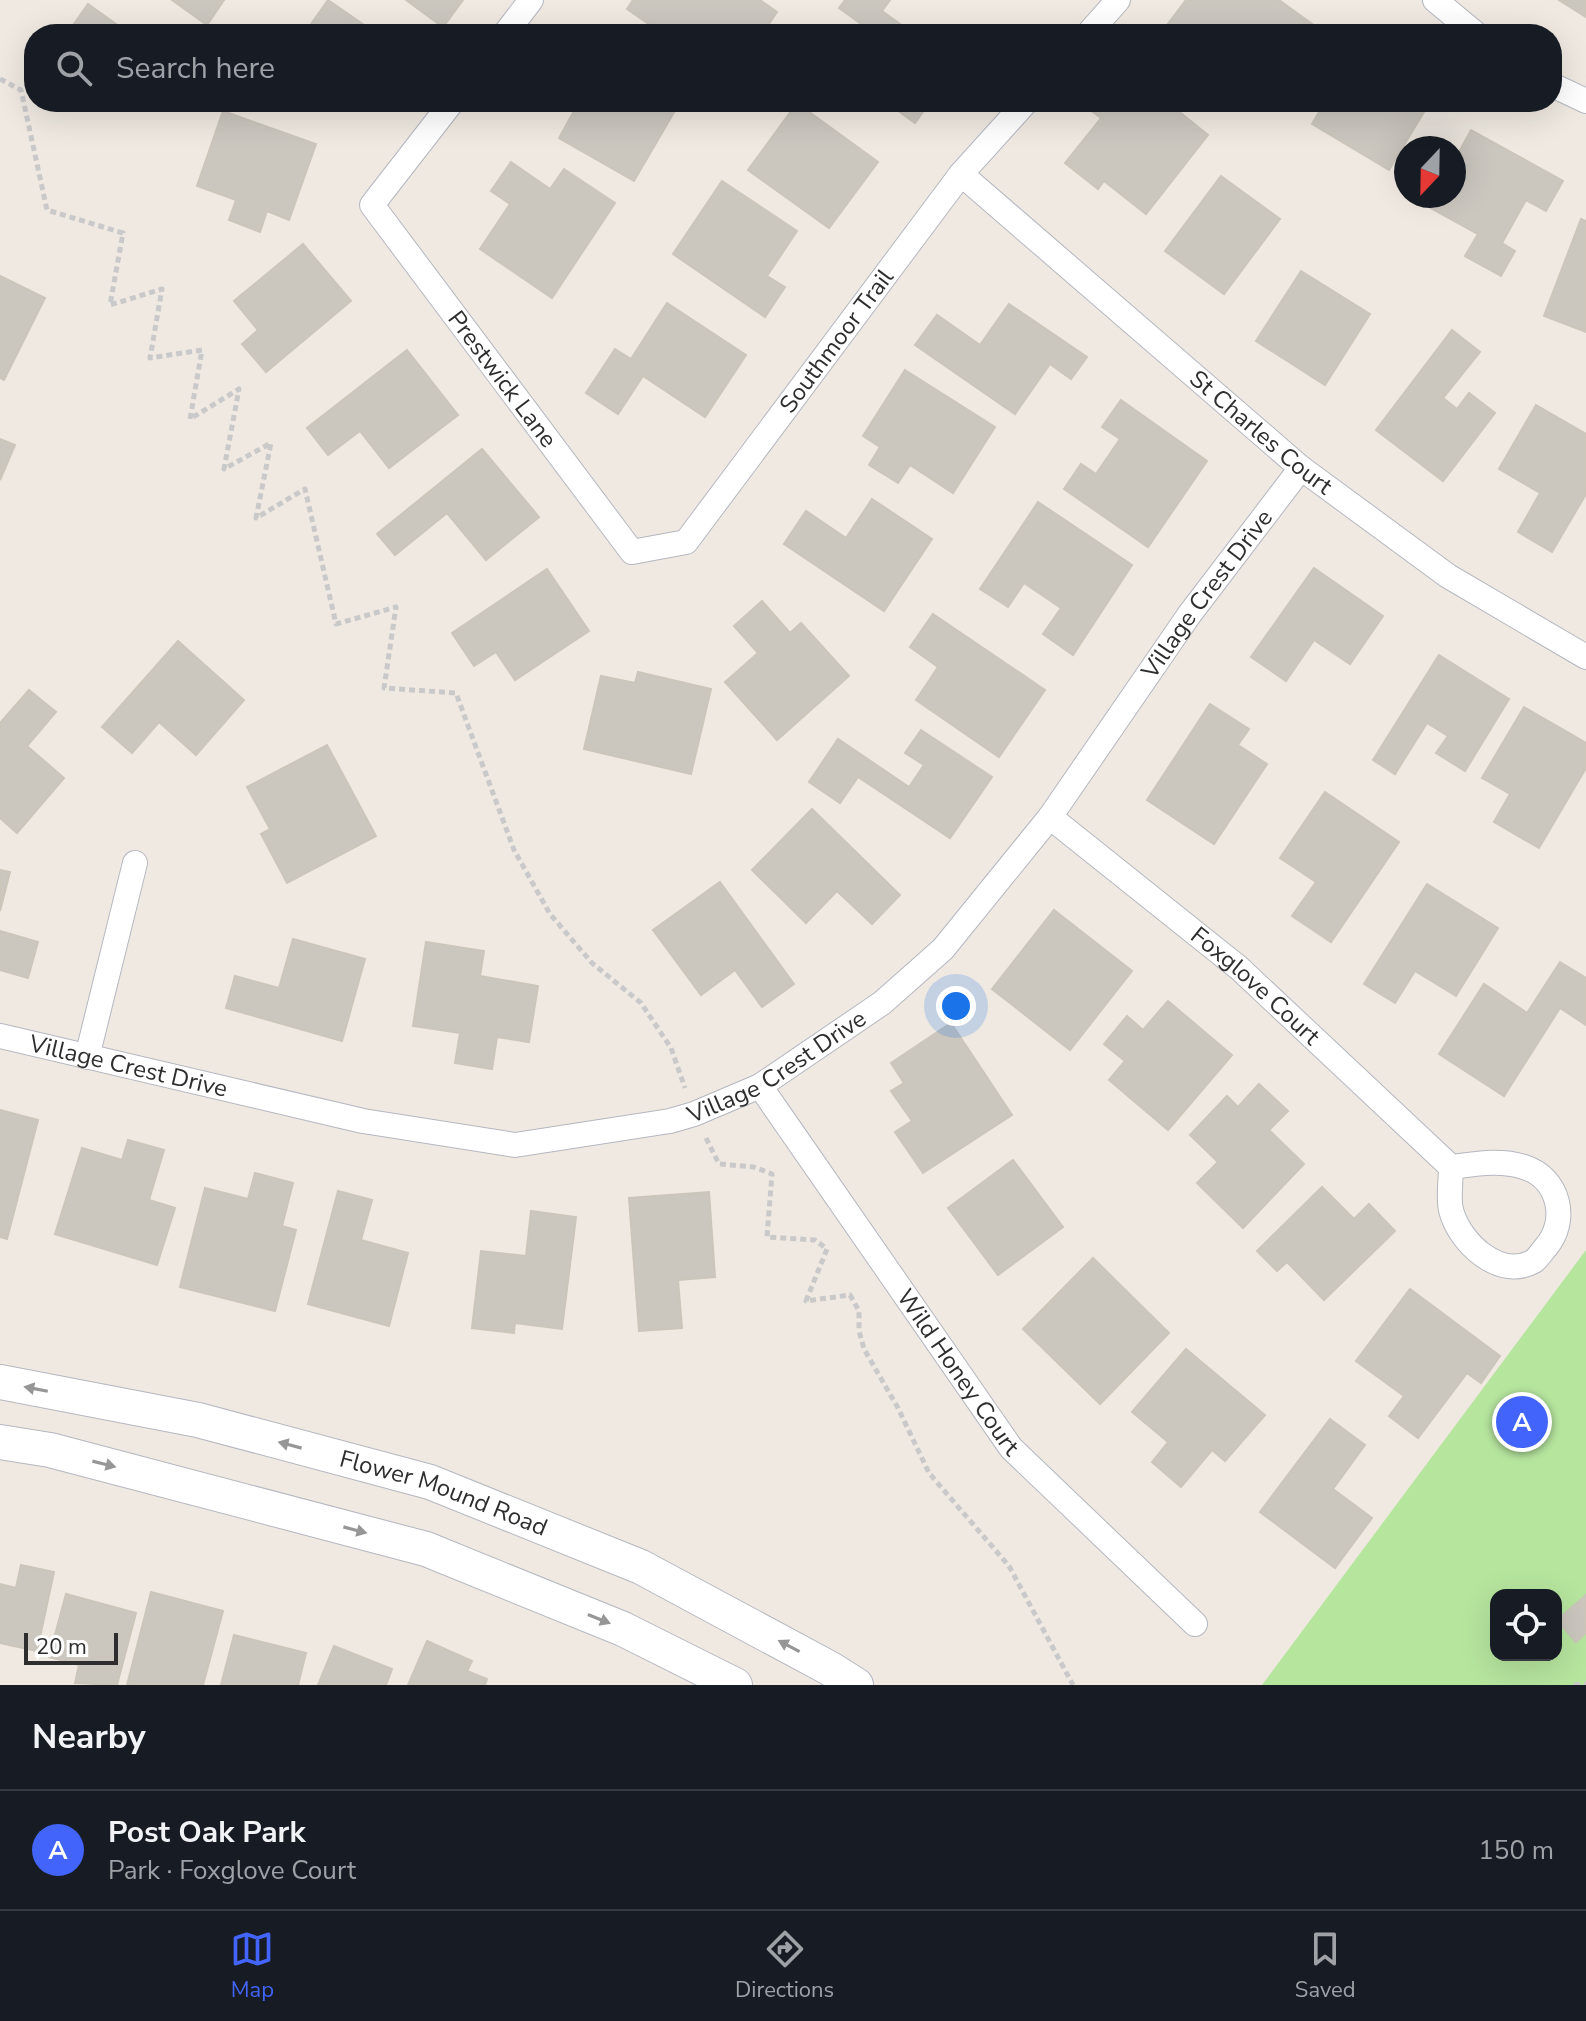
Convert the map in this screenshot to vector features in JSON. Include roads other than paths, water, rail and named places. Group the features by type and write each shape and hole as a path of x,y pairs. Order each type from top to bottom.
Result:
{"main road":[{"name":"Flower Mound Road","path":"0,1382 198,1420 430,1482 641,1567 856,1685"},
{"path":"0,1442 65,1454 426,1549 623,1629 735,1685"}],"street":[{"path":"513,24 531,0"},
{"path":"1097,24 1118,0"},
{"path":"1435,0 1464,24"},
{"path":"1562,90 1586,101"},
{"name":"Prestwick Lane","path":"444,112 372,205 632,552"},
{"name":"Southmoor Trail","path":"632,552 686,542 961,174 1017,112"},
{"name":"St Charles Court","path":"961,174 1301,468 1448,576 1586,657"},
{"name":"Village Crest Drive","path":"0,1036 363,1121 515,1145 670,1121 760,1086 882,1003 943,949 1050,817 1189,615 1301,468"},
{"name":"Foxglove Court","path":"1050,817 1239,968 1451,1167"},
{"path":"87,1057 135,863"},
{"name":"Wild Honey Court","path":"760,1086 1011,1448 1195,1624"},
{"path":"1492,1162 1526,1168 1547,1182 1559,1201 1559,1224 1551,1241 1534,1261 1513,1265 1489,1260 1464,1240 1450,1209 1451,1167 1492,1162"}],"place":[{"name":"Post Oak Park","path":"1522,1422"}]}
